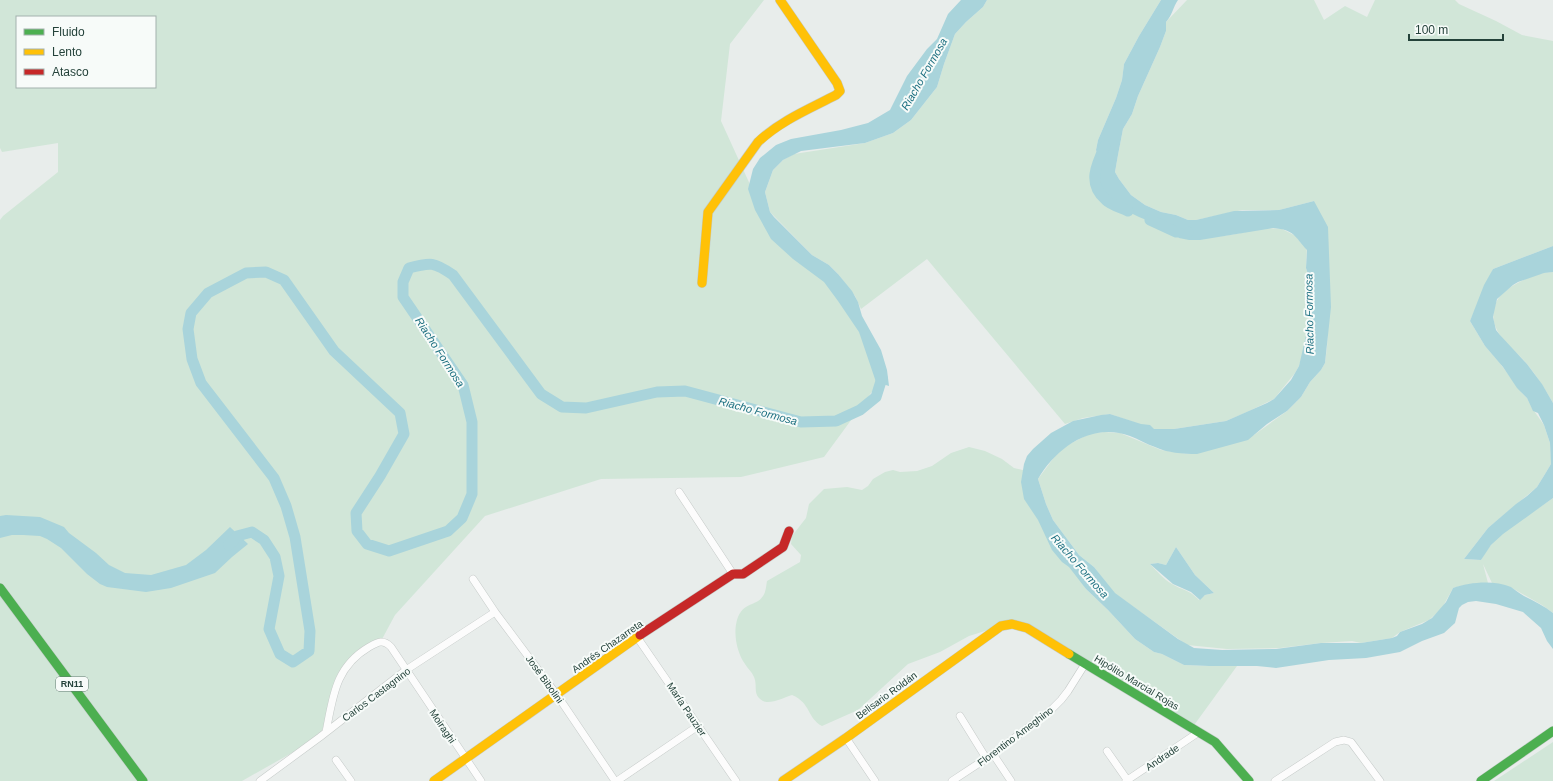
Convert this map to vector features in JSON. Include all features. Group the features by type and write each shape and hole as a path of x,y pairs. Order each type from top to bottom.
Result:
{"main road":[{"path":"702,283 708,212 758,142 765,134 836,95 840,91 837,83 780,0"},
{"name":"Andrés Chazarreta","path":"434,781 637,637 732,574 743,574 752,569 783,547 789,531"},
{"name":"RN11","path":"0,588 143,781"},
{"name":"Hipólito Marcial Rojas","path":"1001,626 1012,624 1027,628 1199,732 1215,742 1249,781"},
{"name":"Belisario Roldán","path":"783,781 846,738 1001,626"},
{"path":"1481,781 1553,731"}],"street":[{"path":"679,492 732,574"},
{"name":"José Bibolini","path":"473,579 495,612 557,695 616,781"},
{"name":"Carlos Castagnino","path":"260,781 406,670 495,612"},
{"name":"María Pauzier","path":"637,637 736,781"},
{"name":"Moiraghi","path":"326,732 335,688 344,669 361,652 381,641 386,642 391,647 481,781"},
{"name":"Florentino Ameghino","path":"952,781 989,756 1051,710 1061,700 1085,664"},
{"path":"960,716 989,756 1011,781"},
{"path":"616,781 698,726"},
{"name":"Andrade","path":"1127,781 1199,732"},
{"path":"846,738 875,781"},
{"path":"1275,781 1335,742 1344,740 1350,742 1380,781"},
{"path":"1107,750 1127,781"},
{"path":"336,760 351,781"}],"green space":[{"path":"0,0 764,0 730,44 721,121 763,213 839,290 882,378 824,457 741,477 601,479 485,516 395,615 381,641 361,652 338,679 320,737 242,781 0,781 0,220 58,172 58,143 2,152 0,148"},
{"path":"987,0 1161,0 1124,64 1122,80 1116,98 1098,140 1096,150 1099,159 1095,175 1095,186 1106,201 1194,240 1264,228 1282,229 1296,236 1301,243 1307,244 1306,268 1309,278 1310,318 1305,346 1299,366 1295,373 1274,399 1226,421 1174,429 1153,429 1110,414 1083,418 1065,424 927,259 861,309 855,296 838,274 829,265 812,255 770,212 765,192 773,170 783,160 794,154 865,143 893,133 911,120 937,87 955,34 983,7"},
{"path":"1187,0 1314,0 1324,20 1345,6 1367,17 1375,0 1455,0 1459,4 1522,35 1553,41 1553,246 1493,269 1470,321 1485,346 1527,398 1544,425 1550,443 1551,464 1537,487 1488,528 1464,559 1481,560 1487,550 1504,532 1553,498 1553,613 1512,588 1492,583 1483,564 1488,583 1453,588 1442,608 1429,620 1400,632 1392,638 1361,643 1352,641 1280,648 1227,649 1187,645 1114,593 1094,567 1079,555 1053,520 1038,479 1058,452 1064,447 1089,434 1104,432 1120,433 1161,450 1188,454 1254,435 1287,411 1301,397 1310,382 1325,363 1328,329 1314,201 1279,210 1242,210 1196,220 1188,220 1176,215 1161,212 1145,205 1131,195 1115,172 1123,129 1132,114 1138,96 1160,47 1166,31 1166,22","holes":["1176,547 1195,575 1214,593 1205,595 1199,600 1189,592 1169,582 1150,564 1158,563 1166,565"]},
{"path":"1547,272 1553,272 1553,403 1531,369 1503,340 1495,326 1493,318 1497,300 1508,289 1529,278"},
{"path":"969,447 985,451 1002,459 1014,468 1032,472 1031,495 1086,589 1135,639 1154,652 1162,654 1184,665 1237,666 1192,728 1027,628 1001,626 969,636 940,652 908,664 858,710 822,726 817,723 803,702 792,695 770,702 760,699 756,693 754,677 742,660 738,649 735,631 737,620 746,607 757,602 763,596 767,581 800,562 801,555 791,544 792,536 806,518 809,504 824,489 847,487 862,490 868,486 873,479 885,472 893,470 900,472 917,471 932,466 951,453"},
{"path":"1553,742 1553,781 1494,781"}],"water":[{"path":"961,0 987,0 983,7 955,34 937,87 911,120 893,133 865,143 801,151 783,160 773,170 765,192 770,212 774,217 812,255 829,265 852,291 858,302 862,316 881,350 887,370 889,386 876,382 859,332 824,282 793,259 771,239 755,210 748,189 753,169 760,158 776,145 791,139 841,130 868,123 890,110 907,76 927,49 937,39 948,14"},
{"path":"1161,0 1178,0 1166,22 1166,31 1160,47 1138,96 1132,114 1123,129 1115,172 1131,195 1145,205 1161,212 1176,215 1188,220 1196,220 1234,211 1279,210 1314,201 1328,227 1331,307 1325,363 1310,382 1301,397 1287,411 1267,424 1248,440 1197,454 1165,451 1130,436 1116,433 1102,432 1077,440 1055,457 1038,479 1053,520 1079,555 1094,567 1115,593 1178,639 1194,648 1222,650 1276,649 1321,643 1361,643 1392,638 1397,636 1400,632 1422,624 1432,618 1446,602 1453,588 1467,584 1497,583 1511,587 1553,613 1553,649 1547,641 1541,628 1523,612 1496,604 1476,601 1468,602 1459,608 1455,623 1444,633 1422,641 1400,652 1366,658 1329,660 1276,668 1257,666 1184,665 1162,654 1154,652 1135,639 1086,589 1069,567 1062,562 1052,550 1038,520 1024,499 1021,482 1024,464 1027,456 1033,449 1051,433 1073,421 1101,415 1110,414 1141,424 1150,425 1154,429 1174,429 1226,421 1267,403 1274,399 1291,380 1299,366 1310,318 1306,301 1309,278 1306,268 1307,250 1290,232 1273,228 1200,240 1189,240 1179,238 1176,232 1139,217 1106,201 1095,175 1095,168 1099,159 1096,150 1098,140 1116,98 1122,80 1124,64"},
{"path":"1553,246 1553,272 1544,273 1513,285 1497,299 1493,317 1496,330 1527,364 1542,384 1553,403 1553,498 1503,534 1491,545 1481,560 1464,559 1488,528 1537,487 1551,464 1550,443 1538,413 1533,411 1527,398 1517,388 1503,367 1485,346 1470,321 1484,285 1493,269"},
{"path":"0,516 40,517 64,527 69,533 96,553 109,565 125,573 151,575 186,565 206,550 230,527 248,544 215,573 171,588 146,592 107,587 100,584 87,574 61,548 40,536 12,535 0,538"},
{"path":"1176,547 1195,575 1214,593 1205,595 1200,600 1191,592 1173,584 1150,564 1158,563 1166,565"}],"waterway":[{"name":"Riacho Formosa","path":"1105,146 1096,167 1095,181 1097,187 1100,194 1108,202 1128,211"},
{"name":"Riacho Formosa","path":"1150,220 1176,232 1188,232"},
{"name":"Riacho Formosa","path":"229,545 237,536 252,532 264,540 275,557 279,576 269,629 280,654 293,662 309,651 310,631 295,537 286,506 274,478 201,383 192,359 188,329 191,313 208,293 246,273 266,272 284,280 334,351 400,413 404,434 380,476 356,513 357,531 367,544 389,551 448,531 462,518 472,494 472,422 463,385 403,297 403,282 409,268 432,264 437,265 453,275 541,394 562,407 586,408 657,392 685,391 801,422 836,421 860,410 876,397 882,378 879,370"}],"traffic: fast":[{"path":"0,588 143,781"},
{"path":"1069,654 1215,742 1249,781"},
{"path":"1481,781 1553,731"}],"traffic: slow":[{"path":"702,283 708,212 758,142 785,122 805,110 836,95 840,91 837,83 780,0"},
{"path":"783,781 846,738 1001,626 1012,624 1027,628 1069,654"},
{"path":"434,781 640,635"}],"traffic: jam":[{"path":"640,635 733,574 743,574 783,547 789,531"}]}
